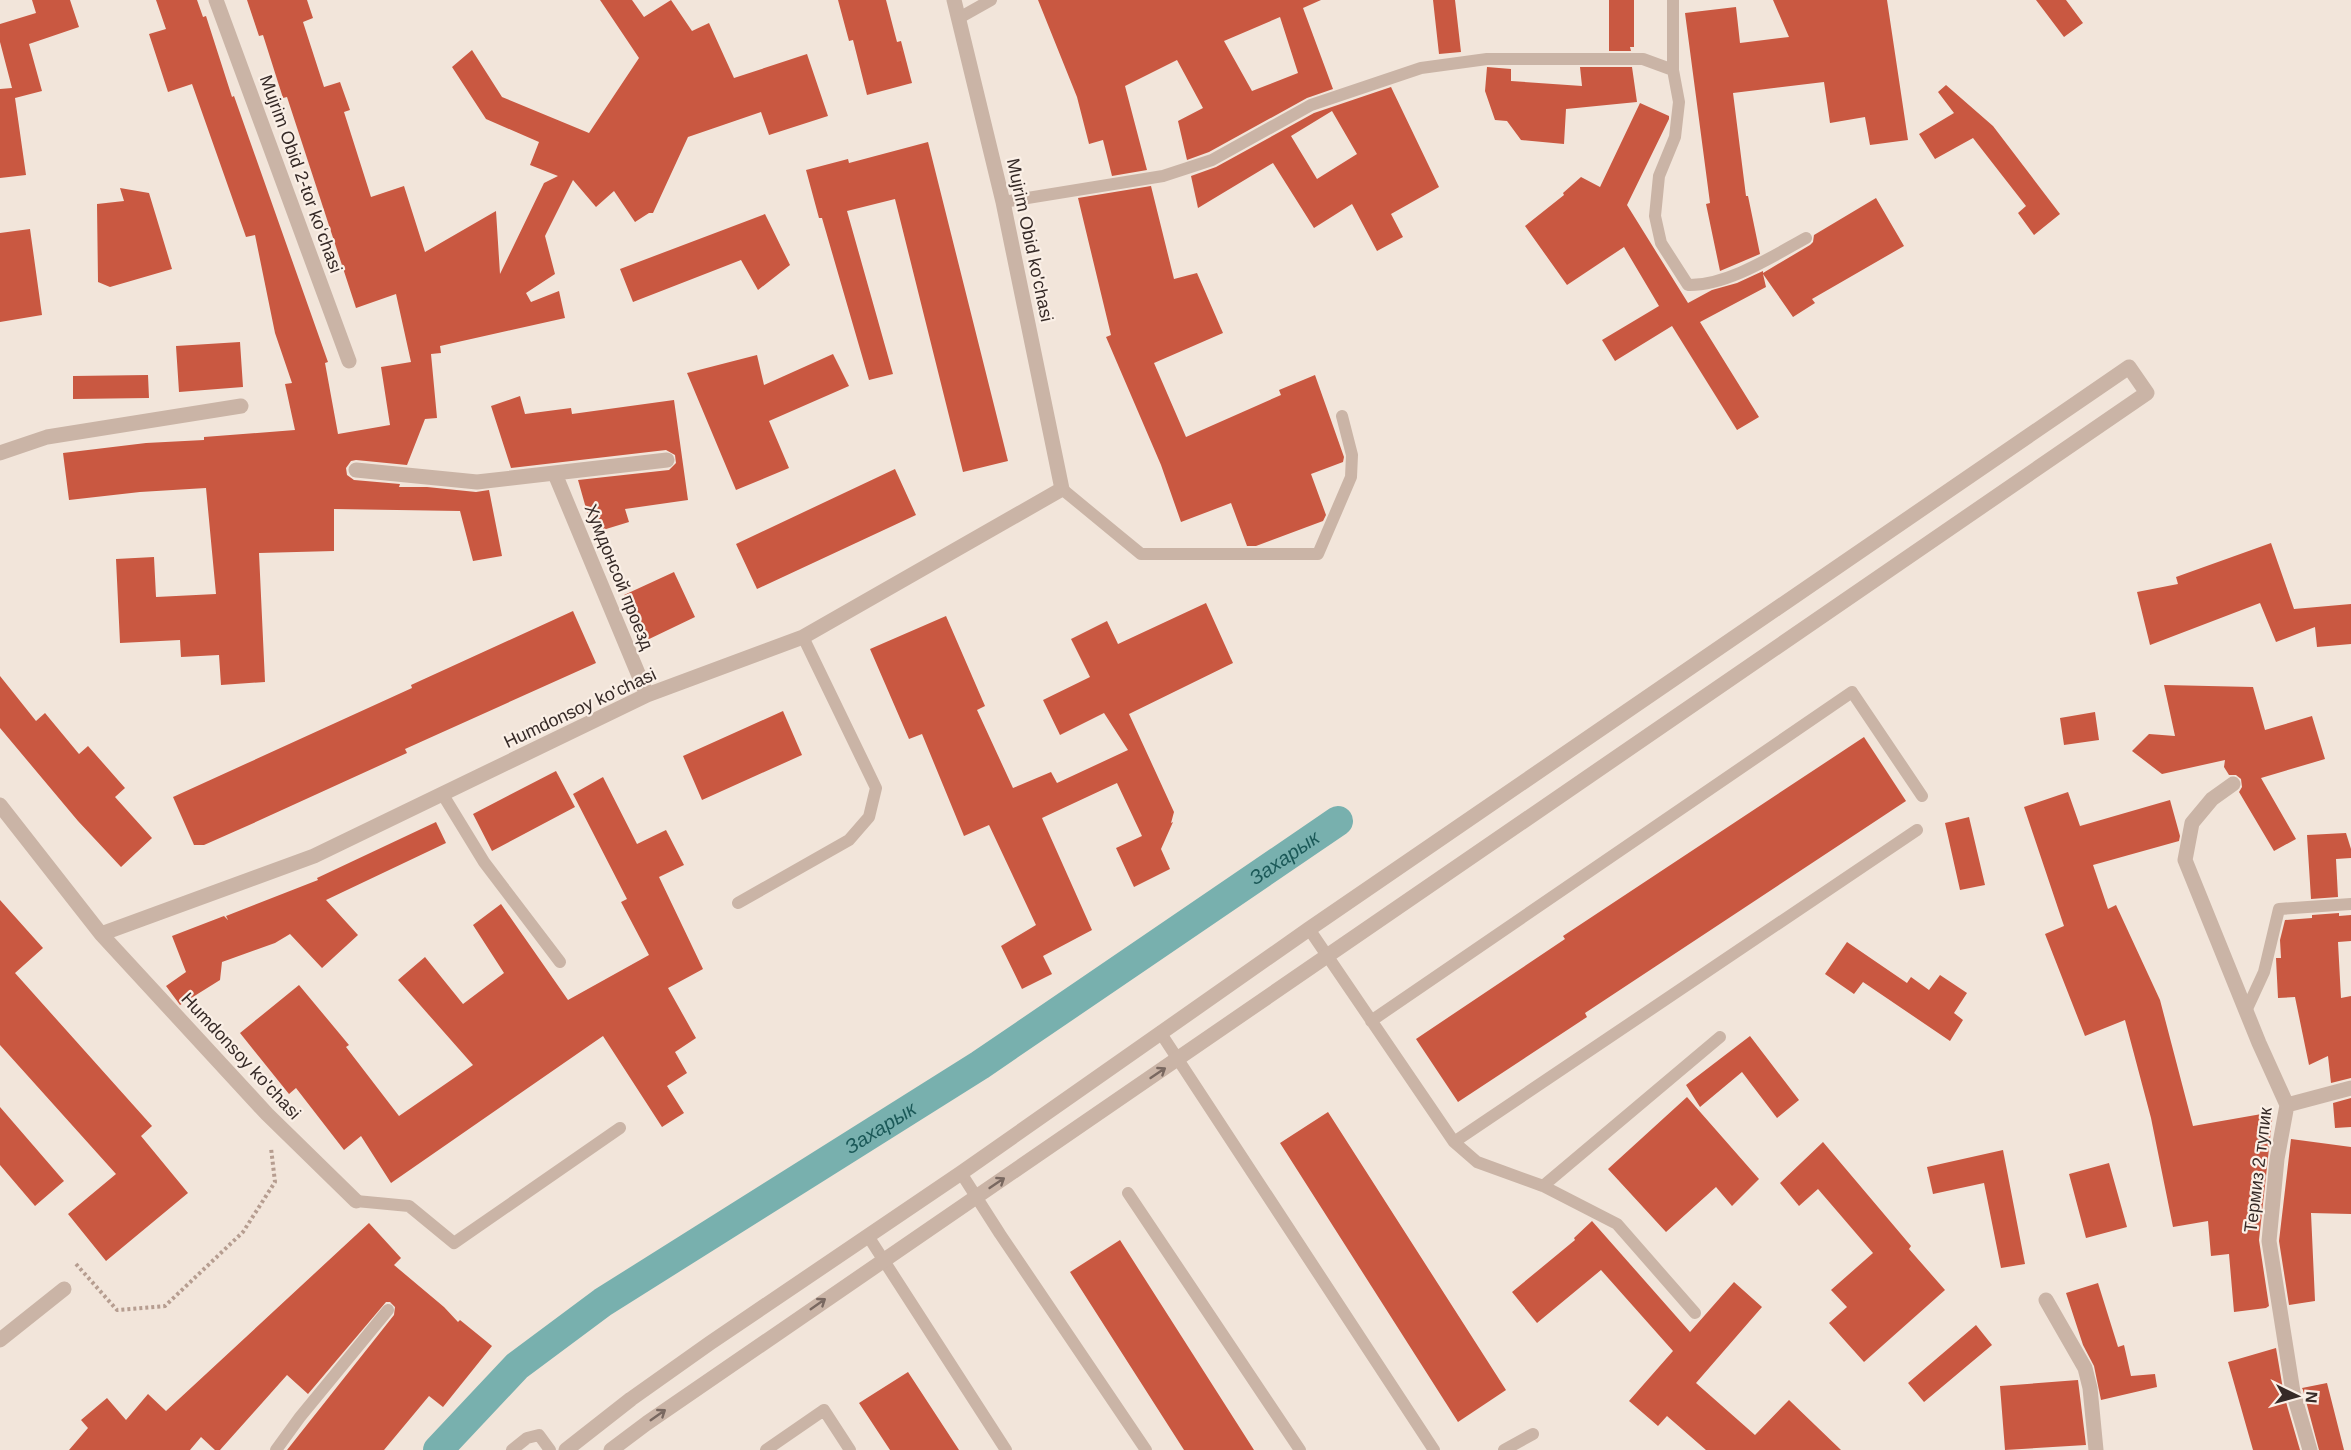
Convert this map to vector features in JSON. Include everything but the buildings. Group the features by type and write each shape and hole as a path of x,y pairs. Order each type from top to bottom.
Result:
{"street":[{"name":"Mujrim Obid 2-tor koʻchasi","path":"216,0 349,361"},
{"name":"Mujrim Obid ko'chasi","path":"954,0 1003,202 1062,489"},
{"path":"566,1450 631,1399 710,1343 961,1173 1309,929 2129,367 2147,393 1179,1060 882,1260 611,1450"},
{"path":"0,453 47,437 241,406"},
{"path":"356,470 477,482 667,460"},
{"name":"Хумдонсой проезд","path":"555,474 647,695"},
{"name":"Humdonsoy ko'chasi","path":"101,934 314,856 647,695 803,637 1062,489"},
{"name":"Термиз 2 тупик","path":"2233,784 2212,799 2192,823 2185,860 2287,1105 2277,1159 2269,1241 2293,1392 2310,1450"},
{"name":"Humdonsoy ko'chasi","path":"0,805 101,934 267,1114 356,1201"},
{"path":"2287,1105 2351,1088"},
{"path":"0,1340 63,1289"},
{"path":"2046,1300 2085,1368 2090,1388 2096,1450"}],"lane":[{"path":"959,18 991,0"},
{"path":"1673,0 1673,70 1679,102 1675,137 1659,176 1654,216 1661,243 1688,285 1704,286 1760,263 1806,238"},
{"path":"1003,202 1163,176 1212,160 1311,105 1421,68 1487,59 1643,59 1673,70"},
{"path":"1062,489 1141,554 1318,554 1352,477 1352,455 1342,416"},
{"path":"738,903 849,840 869,817 876,788 803,637"},
{"path":"1371,1021 1852,692 1922,796"},
{"path":"443,795 484,862 560,962"},
{"path":"1454,1142 1917,830"},
{"path":"2246,1011 2264,972 2279,909 2351,904"},
{"path":"1309,929 1454,1142 1477,1162 1544,1186 1617,1224 1695,1313"},
{"path":"1160,1032 1434,1450"},
{"path":"1544,1186 1720,1037"},
{"path":"356,1201 409,1206 454,1243 620,1128"},
{"path":"961,1173 1146,1450"},
{"path":"1128,1192 1300,1450"},
{"path":"868,1236 1006,1450"},
{"path":"276,1450 300,1417 388,1310"},
{"path":"766,1450 824,1410 850,1450"},
{"path":"1504,1450 1533,1434"},
{"path":"512,1450 527,1438 539,1435 550,1450"}],"path":[{"path":"76,1264 117,1310 165,1306 243,1232 275,1182 267,1114"}],"waterway":[{"name":"Захарык","path":"438,1450 517,1366 603,1302 980,1065 1338,821"}]}
